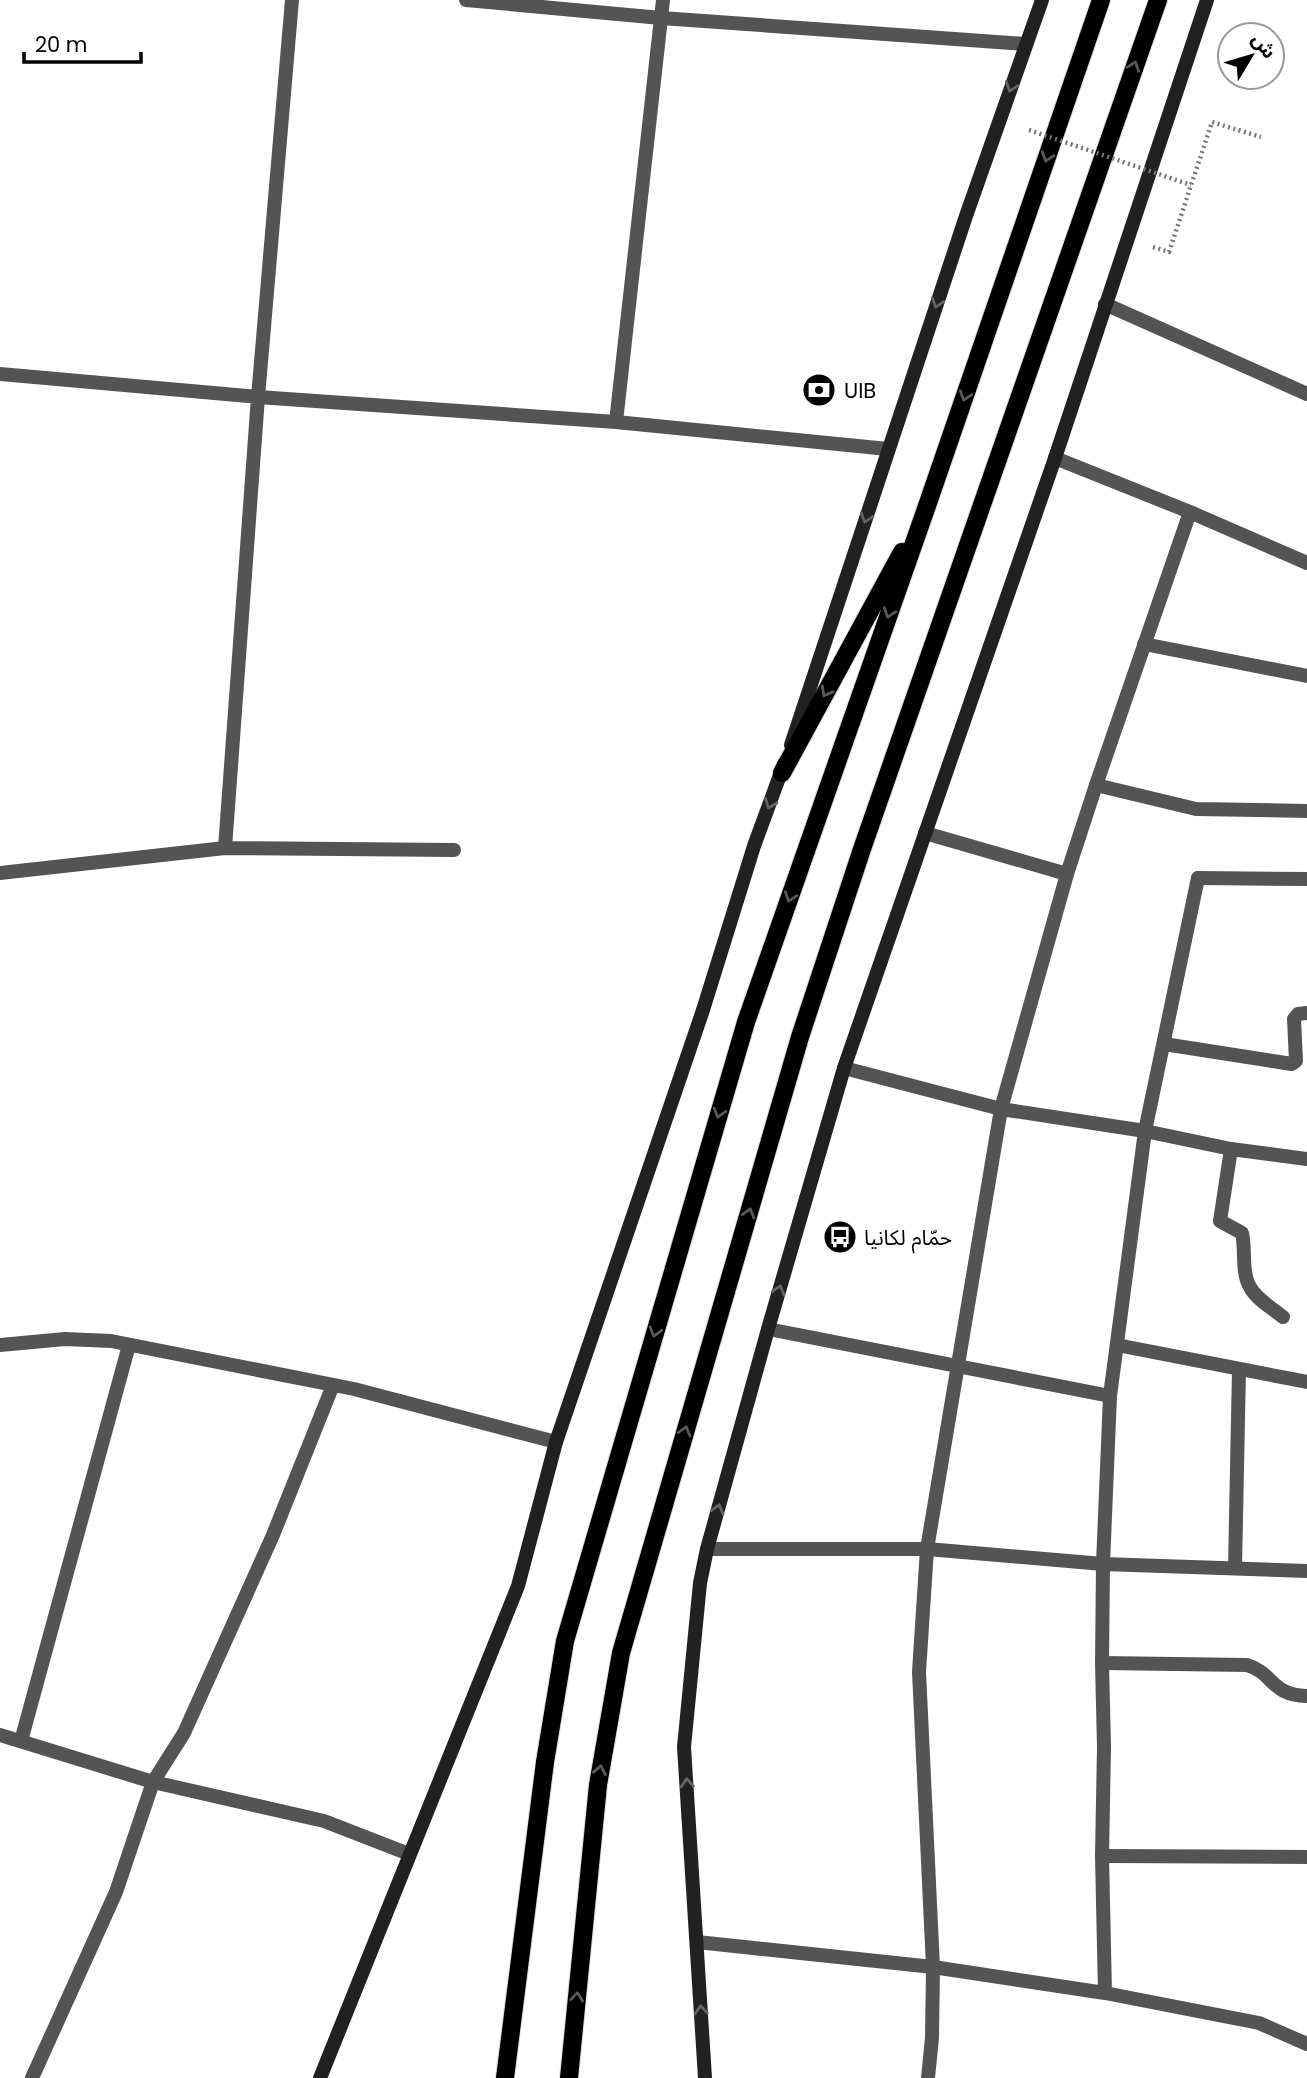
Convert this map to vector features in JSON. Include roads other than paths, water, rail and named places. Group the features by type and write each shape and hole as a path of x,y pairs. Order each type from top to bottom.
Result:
{"main road":[{"path":"320,2078 518,1586 556,1442 703,1010 754,846 782,773 888,449 1042,0"},
{"path":"505,2078 545,1762 565,1641 746,1022 1101,0"},
{"path":"570,2074 598,1785 621,1653 804,1024 862,849 1158,0"},
{"path":"705,2078 684,1747 699,1583 706,1549 844,1068 1055,458 1207,0"},
{"path":"782,773 928,503"}],"street":[{"path":"225,848 258,397 292,0"},
{"path":"466,0 662,18 1026,44"},
{"path":"616,422 663,0"},
{"path":"1105,304 1307,394"},
{"path":"0,374 258,397 616,422 888,449"},
{"path":"1055,458 1307,563"},
{"path":"928,2078 932,2038 933,1966 919,1672 927,1549 957,1367 1001,1109 1067,874 1190,512"},
{"path":"1144,644 1307,676"},
{"path":"1096,785 1196,809 1307,811"},
{"path":"925,833 1067,874"},
{"path":"0,873 225,848 454,850"},
{"path":"1105,1993 1102,1663 1110,1396 1145,1131 1198,878 1307,879"},
{"path":"1164,1044 1292,1064 1296,1061 1294,1019 1298,1014 1307,1013"},
{"path":"844,1068 1001,1109 1145,1131 1231,1149 1307,1159"},
{"path":"1231,1149 1220,1221 1242,1233 1249,1287 1283,1317"},
{"path":"768,1329 1110,1396"},
{"path":"0,1345 65,1339 111,1341 333,1385 556,1442"},
{"path":"21,1741 129,1345"},
{"path":"1117,1345 1307,1382"},
{"path":"1234,1568 1239,1369"},
{"path":"33,2078 116,1892 153,1782 189,1720 273,1535 333,1385"},
{"path":"706,1549 927,1549 1103,1564 1307,1571"},
{"path":"1102,1663 1247,1665 1255,1668 1282,1692 1307,1696"},
{"path":"0,1735 153,1782 324,1821 409,1854"},
{"path":"1102,1856 1307,1857"},
{"path":"697,1942 933,1966 1105,1993 1259,2023 1307,2044"}],"place":[{"name":"UIB","path":"819,390"},
{"name":"حمّام لكانيا","path":"840,1237"}]}
